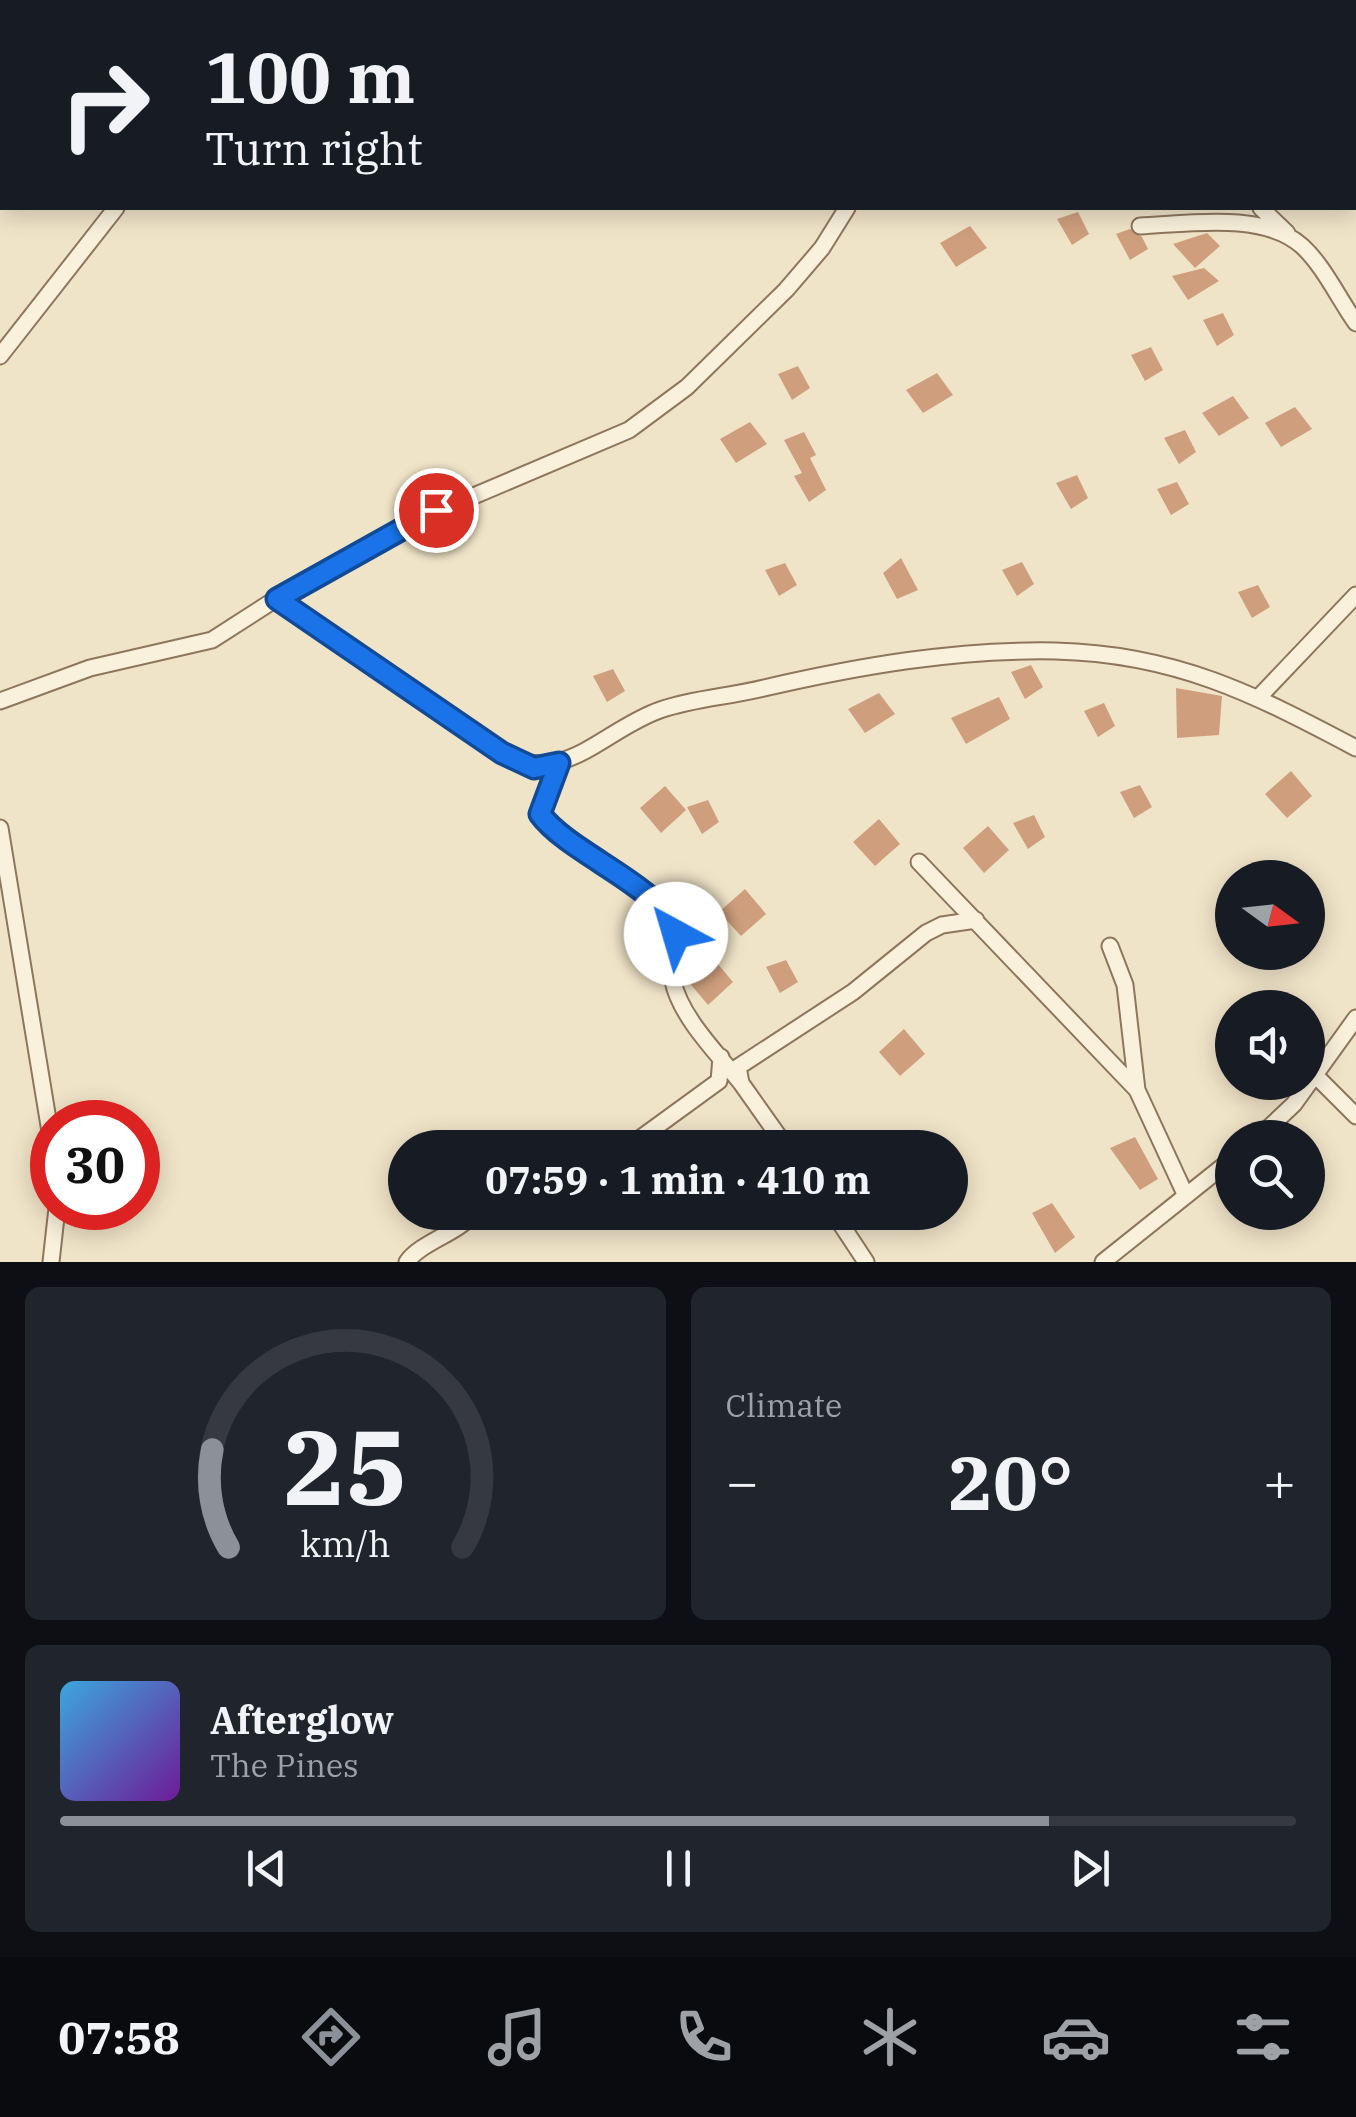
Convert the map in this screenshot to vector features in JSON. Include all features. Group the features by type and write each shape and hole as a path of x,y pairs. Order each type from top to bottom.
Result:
{"street":[{"path":"0,356 114,210"},
{"path":"0,701 90,668 212,640 410,523 511,477 606,443 654,414 786,290 822,248 847,210"},
{"path":"1263,210 1304,247 1356,323"},
{"path":"1140,226 1254,226 1291,238"},
{"path":"1260,696 1356,595"},
{"path":"277,599 502,753 534,768 559,763 623,726 691,700 901,660 1055,651 1099,654 1192,671 1260,696 1356,748"},
{"path":"559,763 540,814 558,834 627,882 668,918 677,945 672,970 677,993 774,1130"},
{"path":"0,828 45,1100"},
{"path":"919,862 1038,983 1092,1048 1138,1090"},
{"path":"741,1083 738,1067 746,1058 853,992 926,933 942,925 976,920"},
{"path":"1110,946 1124,985 1138,1090 1186,1196"},
{"path":"1325,1063 1356,1018"},
{"path":"652,1130 719,1081 721,1058"},
{"path":"1325,1085 1356,1116"},
{"path":"1277,1120 1297,1100"},
{"path":"1103,1262 1215,1173"},
{"path":"50,1262 54,1230"},
{"path":"407,1262 421,1248 457,1230"},
{"path":"845,1230 866,1262"}],"building":[{"path":"1078,212 1089,234 1072,245 1057,219"},
{"path":"970,226 987,248 956,267 940,243"},
{"path":"1130,229 1142,237 1148,249 1130,260 1116,234"},
{"path":"1207,233 1220,246 1195,268 1173,244"},
{"path":"1204,268 1219,281 1188,300 1172,276"},
{"path":"1223,313 1234,335 1217,346 1203,320"},
{"path":"1151,347 1163,370 1145,381 1131,355"},
{"path":"798,366 810,388 792,400 778,374"},
{"path":"937,373 953,395 923,413 906,390"},
{"path":"1233,396 1249,418 1219,436 1202,413"},
{"path":"1295,407 1312,429 1281,447 1265,423"},
{"path":"750,422 767,444 736,463 720,439"},
{"path":"1185,430 1196,452 1179,464 1164,438"},
{"path":"804,432 816,455 810,458 826,490 809,502 794,476 802,473 784,440"},
{"path":"1077,475 1088,498 1071,509 1056,483"},
{"path":"1177,482 1189,504 1171,515 1157,489"},
{"path":"901,558 918,590 897,599 883,573"},
{"path":"1022,562 1034,584 1017,596 1002,570"},
{"path":"785,563 797,585 779,596 765,570"},
{"path":"1258,585 1270,607 1252,618 1238,592"},
{"path":"1031,665 1043,687 1025,699 1011,672"},
{"path":"613,669 625,691 607,702 593,676"},
{"path":"1176,688 1222,696 1219,735 1177,738"},
{"path":"879,693 895,714 865,733 848,709"},
{"path":"999,697 1010,719 966,744 951,718"},
{"path":"1104,703 1115,726 1098,737 1084,711"},
{"path":"1291,771 1312,796 1287,818 1265,794"},
{"path":"1140,785 1152,807 1134,818 1120,792"},
{"path":"665,786 686,810 661,833 640,808"},
{"path":"708,800 719,822 702,834 687,807"},
{"path":"1034,815 1045,837 1028,849 1013,823"},
{"path":"879,819 900,844 875,866 853,842"},
{"path":"988,826 1009,850 984,873 963,848"},
{"path":"745,889 766,914 741,936 719,912"},
{"path":"712,957 733,982 708,1005 687,980"},
{"path":"786,960 798,982 780,993 766,967"},
{"path":"904,1029 925,1054 900,1076 879,1052"},
{"path":"1135,1137 1158,1179 1140,1190 1110,1148"},
{"path":"1052,1203 1075,1237 1055,1253 1032,1213"}],"route":[{"path":"436,510 277,599 346,642 502,753 534,768 559,763 539,808 540,814 558,834 654,904 674,925 676,934"}]}
